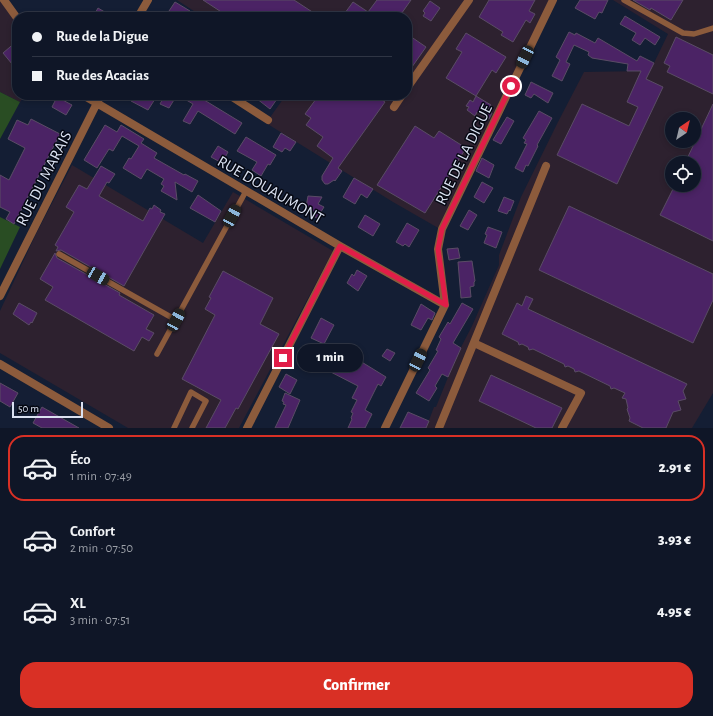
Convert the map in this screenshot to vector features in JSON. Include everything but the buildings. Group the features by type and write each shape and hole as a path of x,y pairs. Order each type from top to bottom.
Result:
{"street":[{"path":"4,0 13,12"},
{"path":"141,12 148,0"},
{"path":"412,81 469,0"},
{"name":"RUE DE LA DIGUE","path":"446,305 438,249 442,229 553,0"},
{"name":"RUE DOUAUMONT","path":"92,100 340,246 446,305"},
{"name":"RUE DU MARAIS","path":"0,296 98,100"},
{"path":"237,100 268,120"},
{"path":"394,107 399,100"},
{"path":"439,428 546,166"},
{"path":"247,428 340,246"},
{"path":"385,428 446,305"},
{"path":"474,343 581,394 562,428"},
{"path":"0,364 109,428"}],"lane":[{"path":"624,0 683,33 694,34 713,28"},
{"path":"157,354 246,191"},
{"path":"59,254 176,320"},
{"path":"174,428 192,392 206,401 192,428"}],"shaded area":[{"path":"0,0 4,0 13,12 12,98 0,92"},
{"path":"177,0 553,0 440,229 393,202 266,123 282,100 412,100 412,12 195,12"},
{"path":"613,0 713,0 713,393 692,428 426,428 457,355 472,326 499,265 499,255 521,197 584,72 646,71 654,63 668,34"},
{"path":"72,165 203,243 233,192 333,251 239,428 128,428 0,353 0,311 36,234"}],"green space":[{"path":"0,92 12,98 12,100 20,102 0,139"},
{"path":"0,217 20,227 0,269"}],"route":[{"path":"283,358 340,246 446,305 438,249 442,229 511,86"}]}
